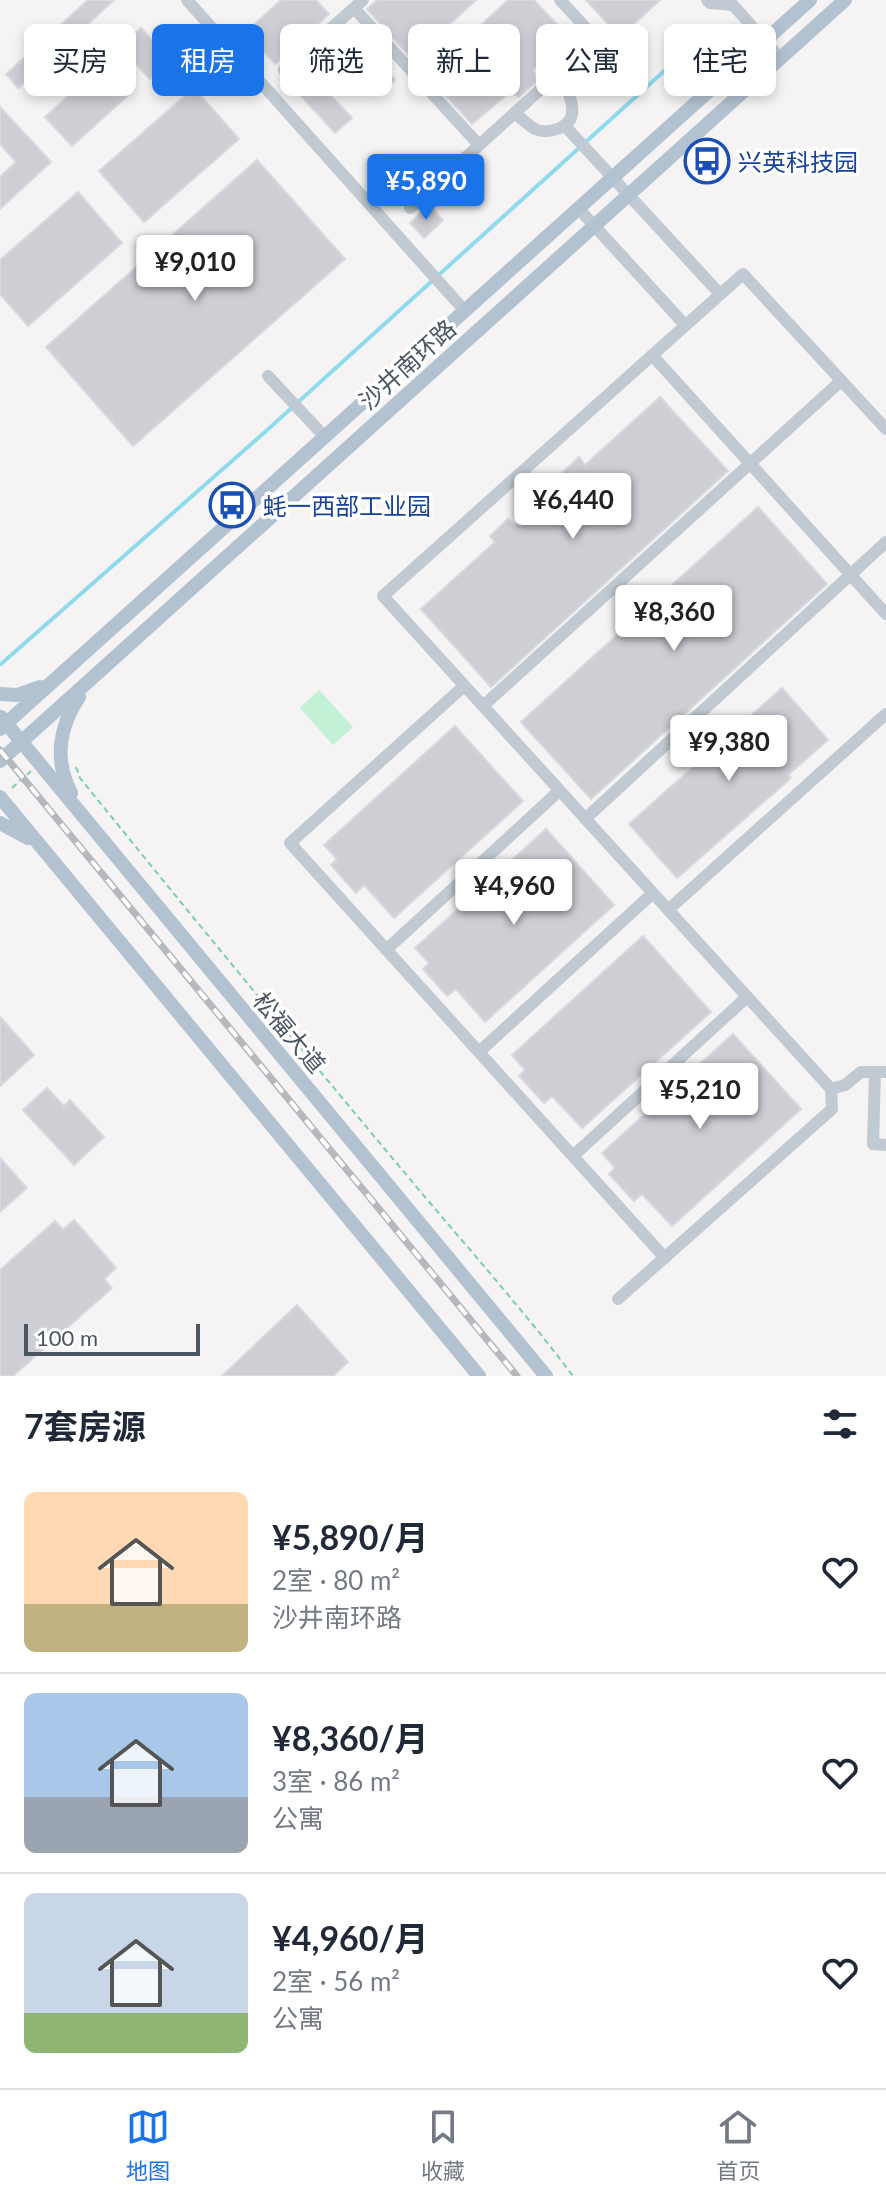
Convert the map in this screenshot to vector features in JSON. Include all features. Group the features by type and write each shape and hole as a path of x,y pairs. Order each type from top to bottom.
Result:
{"main road":[{"name":"沙井南环路","path":"776,30 810,0"},
{"name":"沙井南环路","path":"0,761 845,0"},
{"name":"沙井南环路","path":"2,722 58,677 703,96"},
{"path":"82,815 61,768 60,744 72,707 102,669"},
{"path":"0,694 25,694 58,677"},
{"name":"松福大道","path":"2,722 22,742 546,1376"},
{"path":"5,793 40,845 479,1376"},
{"path":"0,823 40,845"}],"street":[{"path":"187,0 464,310"},
{"path":"560,0 582,24"},
{"path":"707,0 733,5 749,24"},
{"path":"336,24 358,4 479,145"},
{"path":"776,54 780,58"},
{"path":"410,208 536,93"},
{"path":"515,113 536,130 546,132 565,126 571,118 573,107 570,96"},
{"path":"565,126 720,294"},
{"path":"578,208 685,325"},
{"path":"618,1299 832,1109 831,1089 383,596 743,274 886,429"},
{"path":"652,355 886,614"},
{"path":"268,376 324,436"},
{"path":"483,706 841,381"},
{"path":"585,819 886,542"},
{"path":"464,686 290,843 665,1258"},
{"path":"668,910 886,714"},
{"path":"386,950 559,791"},
{"path":"479,1052 653,893"},
{"path":"573,1156 747,997"},
{"path":"831,1089 845,1085 861,1072 880,1072 873,1144 886,1145"}],"path":[{"path":"67,760 77,768 80,778 400,1168 528,1316 573,1376"},
{"path":"5,793 32,770"}],"green space":[{"path":"319,690 353,727 333,745 300,708"}],"building":[{"path":"88,0 114,0 88,24 61,24"},
{"path":"281,0 316,0 329,14 318,24 280,24 280,59 275,64 264,52 264,24 255,24"},
{"path":"377,0 476,0 450,24 408,24 408,55 392,37 392,24 380,24 367,9"},
{"path":"508,0 534,0 557,24 536,24 536,67 533,70 536,82 519,97 520,24 482,24"},
{"path":"586,0 660,0 634,24 608,24"},
{"path":"141,28 152,41 150,79 136,64 136,33"},
{"path":"24,58 24,82 18,88 6,74"},
{"path":"68,96 127,96 72,146 45,117"},
{"path":"185,96 201,96 239,139 144,222 99,171"},
{"path":"301,96 331,96 352,118 335,133"},
{"path":"446,96 505,96 472,124"},
{"path":"0,107 51,162 0,209 0,177 16,162 0,144"},
{"path":"257,160 345,259 133,446 46,347"},
{"path":"78,192 122,243 28,326 0,294 0,260"},
{"path":"429,205 443,220 424,238 410,223"},
{"path":"660,397 728,471 491,687 421,609 495,542 490,536 508,519 515,526 567,478 562,473 579,457 585,465"},
{"path":"758,507 827,584 591,799 521,722"},
{"path":"782,688 828,740 788,775 791,778 677,878 629,824"},
{"path":"455,726 523,801 394,918 364,885 356,893 331,865 337,859 324,845"},
{"path":"546,829 614,905 485,1022 456,989 447,996 423,969 429,963 415,948"},
{"path":"643,936 711,1012 582,1128 552,1096 544,1103 519,1076 525,1070 512,1055"},
{"path":"0,1017 34,1055 0,1086"},
{"path":"733,1034 801,1109 672,1226 642,1194 634,1201 609,1174 615,1168 602,1153"},
{"path":"47,1088 64,1106 70,1100 104,1137 74,1165 23,1110"},
{"path":"0,1158 27,1188 0,1212"},
{"path":"74,1220 116,1268 104,1279 112,1288 13,1376 0,1376 0,1270 55,1221 63,1230"},
{"path":"297,1305 348,1362 333,1376 222,1376"}],"waterway":[{"path":"1,664 265,432 664,71"}],"railway":[{"path":"0,750 517,1376"}],"place":[{"name":"兴英科技园","path":"707,161"},
{"name":"蚝一西部工业园","path":"232,505"}]}
